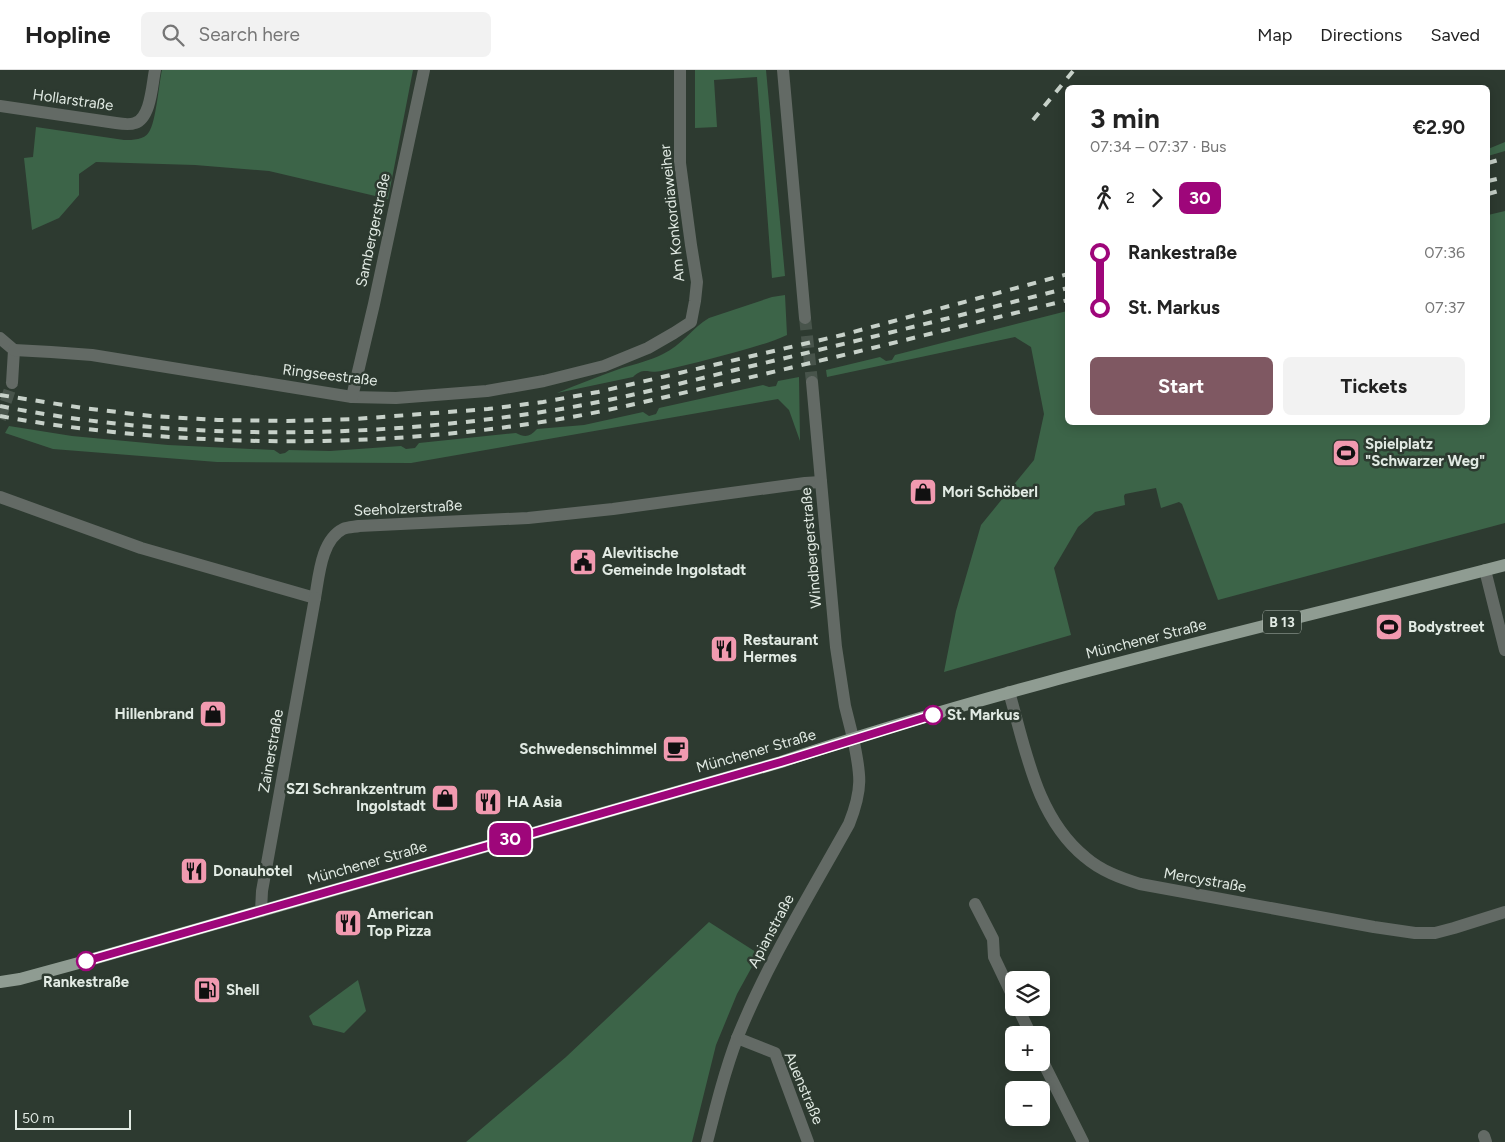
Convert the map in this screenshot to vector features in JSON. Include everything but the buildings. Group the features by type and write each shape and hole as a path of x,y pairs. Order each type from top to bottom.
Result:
{"main road":[{"name":"Münchener Straße","path":"0,982 20,979 781,762 853,738 1059,678 1505,565"},
{"name":"Münchener Straße","path":"0,990 20,979"}],"street":[{"name":"Hollarstraße","path":"0,106 134,124 142,120 147,110 155,70"},
{"name":"Sambergerstraße","path":"352,397 424,70"},
{"name":"Am Konkordiaweiher","path":"680,70 680,163 697,282 691,322"},
{"path":"783,70 806,318"},
{"name":"Ringseestraße","path":"14,350 92,355 352,397 396,398 487,391 604,366 648,348 691,322"},
{"path":"0,338 14,350 12,383"},
{"name":"Windbergerstraße","path":"812,382 836,647 845,706 853,738"},
{"name":"Seeholzerstraße","path":"315,598 326,548 334,535 345,528 559,515 821,482"},
{"path":"0,496 141,548 315,598"},
{"path":"1485,570 1505,650"},
{"name":"Zainerstraße","path":"261,911 262,891 315,598"},
{"name":"Mercystraße","path":"1009,692 1036,786 1046,809 1071,844 1086,858 1118,877 1140,884 1415,933 1454,928 1505,912"},
{"name":"Apianstraße","path":"707,1142 723,1081 738,1038 772,961 849,824 857,804 860,784 859,765 853,738"},
{"path":"976,904 993,939 994,957 1005,980"},
{"name":"Auenstraße","path":"738,1038 775,1053 808,1142"},
{"path":"1048,1071 1083,1142"}],"green space":[{"path":"162,70 413,70 388,199 269,171 195,165 96,162 79,174 79,195 59,218 32,230 24,158 33,157 36,127 124,140 141,138 147,135 151,127"},
{"path":"695,70 766,70 785,276 772,278 757,77 714,80 717,127 695,128"},
{"path":"1505,142 1505,151 1490,155 1490,148"},
{"path":"1505,211 1505,523 1218,600 1182,504 1179,502 1161,508 1156,488 1125,494 1125,505 1095,512 1078,527 1054,568 1071,635 944,672 956,611 981,525 1034,460 1044,414 1031,347 1015,337 827,377 826,370 880,357 886,361 892,360 895,355 1065,312 1065,425 1490,425 1490,215"},
{"path":"785,295 787,335 781,338 727,355 657,372 644,371 633,377 557,393 663,354 676,346 709,318 772,297"},
{"path":"799,377 800,441 789,410 778,399 411,463 217,462 53,449 5,433 9,426 72,436 168,445 274,450 280,454 289,450 330,451 401,446 406,449 415,448 419,443 516,433 527,436 537,429 584,425 643,412 649,416 656,414 659,408 763,385 769,387 776,386 778,381"},
{"path":"709,922 759,954 737,994 716,1045 692,1142 466,1142 566,1057"},
{"path":"358,980 366,1011 344,1033 313,1025 309,1016"}],"tunnel":[{"path":"805,318 812,382"},
{"path":"0,419 12,383"}],"railway":[{"path":"1033,120 1074,70"},
{"path":"1490,162 1505,158"},
{"path":"1490,181 1505,177"},
{"path":"1490,193 1505,189"},
{"path":"0,395 151,416 218,420 287,421 355,419 488,409 598,392 842,335 1065,275"},
{"path":"0,406 135,426 203,430 339,431 475,421 567,408 641,393 1065,289"},
{"path":"0,416 113,432 222,440 331,441 440,435 548,421 644,402 1065,301"}],"bus line":[{"name":"30","path":"86,961 781,762 853,738 933,715"}],"place":[{"name":"Spielplatz \"Schwarzer Weg\"","path":"1346,453"},
{"name":"Mori Schöberl","path":"923,492"},
{"name":"Alevitische Gemeinde Ingolstadt","path":"583,562"},
{"name":"Bodystreet","path":"1389,627"},
{"name":"Restaurant Hermes","path":"724,649"},
{"name":"Hillenbrand","path":"213,714"},
{"name":"St. Markus","path":"933,715"},
{"name":"Schwedenschimmel","path":"676,749"},
{"name":"SZI Schrankzentrum Ingolstadt","path":"445,798"},
{"name":"HA Asia","path":"488,802"},
{"name":"Donauhotel","path":"194,871"},
{"name":"American Top Pizza","path":"348,923"},
{"name":"Rankestraße","path":"86,961"},
{"name":"Shell","path":"207,990"}]}
